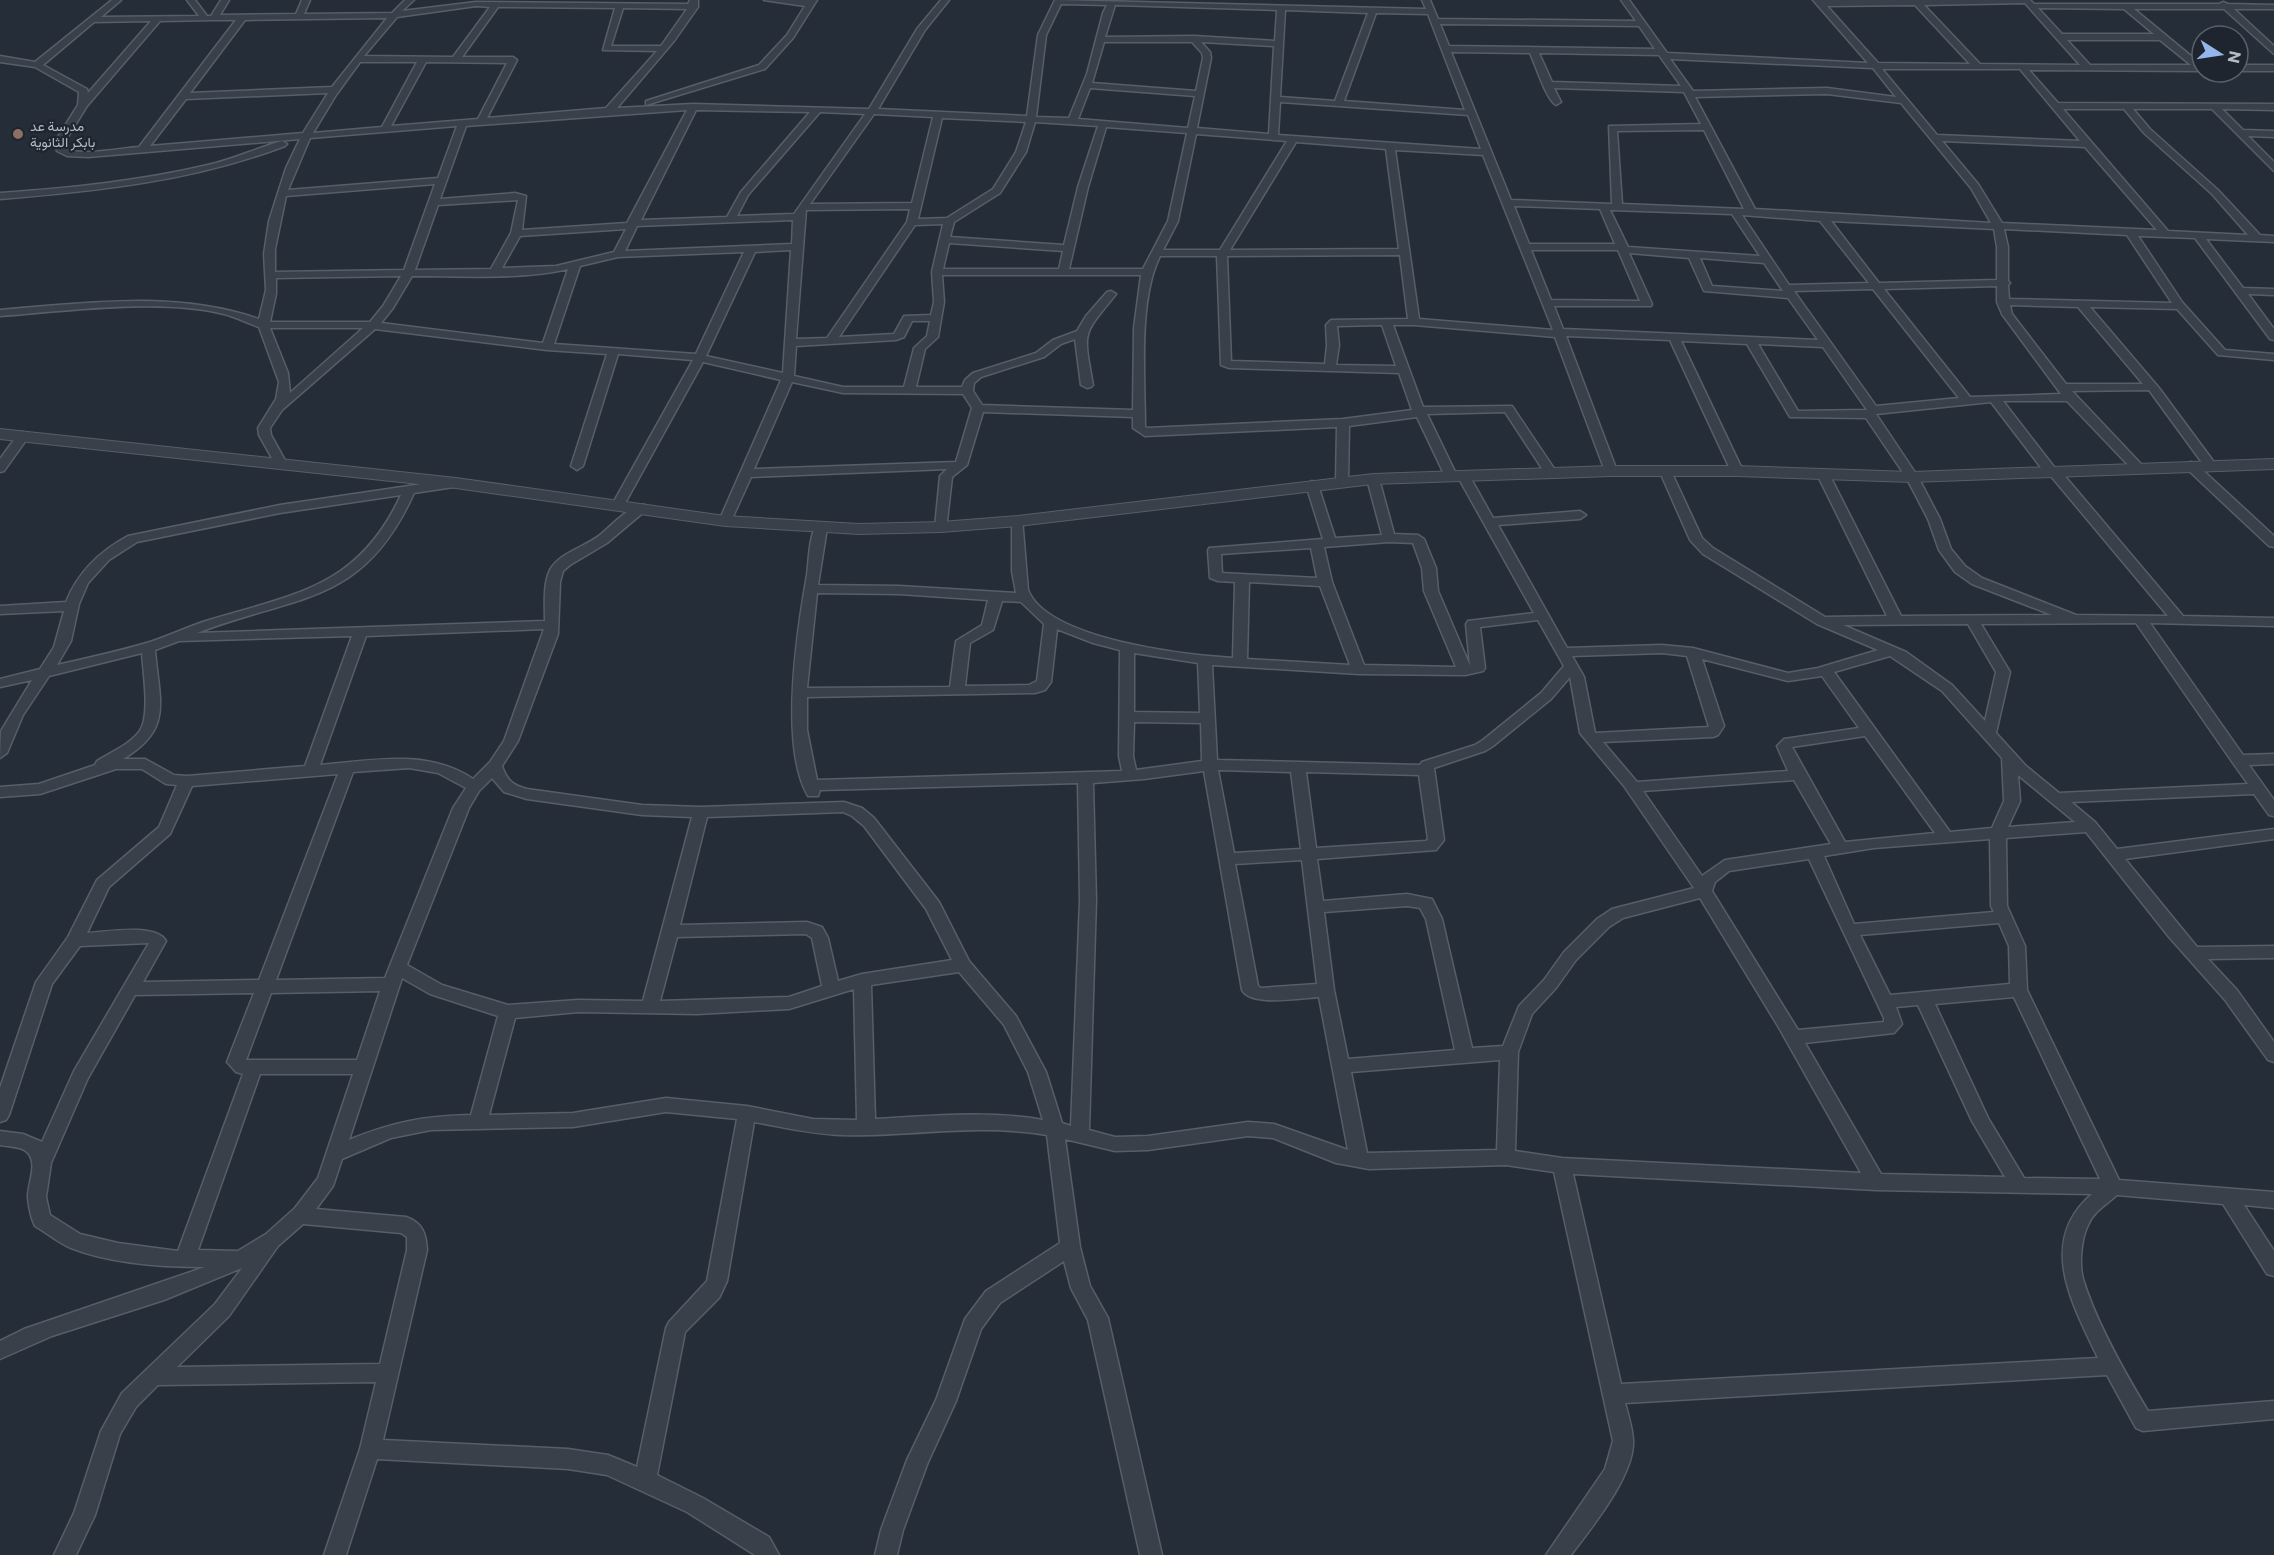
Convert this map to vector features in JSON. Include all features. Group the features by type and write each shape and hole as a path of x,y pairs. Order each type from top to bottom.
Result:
{"street":[{"path":"37,65 117,0"},
{"path":"191,0 209,18"},
{"path":"209,18 225,0"},
{"path":"299,17 306,0"},
{"path":"280,407 286,382 284,371 267,341 264,325 271,289 270,249 282,193 300,137 357,59 393,15 410,0"},
{"path":"629,109 762,67 790,36 811,2 768,0"},
{"path":"725,521 788,377 800,212 872,111 921,29 945,0"},
{"path":"1426,0 1560,333 1611,471"},
{"path":"1625,0 1689,92 1751,212"},
{"path":"2219,0 2274,51"},
{"path":"912,222 949,221 999,189 1021,152 1031,119 1042,35 1058,1 1278,5 1433,16 1642,24"},
{"path":"1072,121 1086,86 1113,1"},
{"path":"1819,2 2028,2 2099,3 2126,6 2157,3 2274,7"},
{"path":"1819,2 1876,66 1966,176 1998,225 2005,258 2002,302 2007,314 2066,392 2137,467"},
{"path":"1917,2 1979,68"},
{"path":"2028,2 2089,69"},
{"path":"92,20 393,15 454,6 563,3 620,6 694,3"},
{"path":"609,111 662,49 694,3"},
{"path":"456,59 495,5"},
{"path":"1273,137 1278,5"},
{"path":"620,6 606,48 662,49"},
{"path":"2126,6 2190,59"},
{"path":"1339,104 1373,10"},
{"path":"142,150 242,18"},
{"path":"158,19 83,105 59,143 60,149 66,153 88,154 629,109 693,107 818,109 1072,121 1390,147 1487,152"},
{"path":"2257,34 2274,34"},
{"path":"2060,37 2162,37"},
{"path":"1100,40 1194,39 1278,44"},
{"path":"1194,39 1207,55 1176,210 1158,253 1147,272 1140,328 1139,428 1145,432 1343,423 1419,412 1508,408 1551,473"},
{"path":"1446,49 1664,54 1876,66 2024,69 2190,68"},
{"path":"1533,50 1556,102"},
{"path":"0,59 37,65 84,91 83,105"},
{"path":"357,59 514,61 481,122"},
{"path":"384,131 423,59"},
{"path":"2250,68 2274,68"},
{"path":"2024,69 2165,234"},
{"path":"1547,85 1689,92 1827,92 1902,100"},
{"path":"1086,86 1199,94"},
{"path":"183,96 334,90"},
{"path":"1275,99 1471,113"},
{"path":"2056,106 2274,106"},
{"path":"2126,106 2147,131 2215,192 2257,238"},
{"path":"2215,106 2274,168"},
{"path":"618,254 631,224 693,107"},
{"path":"731,219 744,194 818,109"},
{"path":"831,340 912,222 938,115"},
{"path":"1063,273 1083,187 1103,123"},
{"path":"281,464 265,435 264,428 280,407 373,325 388,308 408,274 462,124"},
{"path":"1617,207 1612,128 1707,127"},
{"path":"2240,133 2274,134"},
{"path":"0,196 105,186 200,169 253,156 300,137"},
{"path":"1934,138 2088,144"},
{"path":"1293,139 1222,254 1227,364 1401,369"},
{"path":"1390,147 1402,252 1414,322"},
{"path":"282,193 441,181"},
{"path":"434,202 523,198 516,233 495,272"},
{"path":"1507,203 1735,211 1823,218 2274,238"},
{"path":"516,233 731,219 800,212 917,206"},
{"path":"1547,303 1646,305 1624,249 1603,206"},
{"path":"1735,211 1767,261 1826,344 1912,477 1934,519 1945,550 1959,569 1977,581 2073,619"},
{"path":"1823,218 1967,401"},
{"path":"909,391 920,348 932,337 939,302 937,272 949,221"},
{"path":"2131,233 2180,306 2222,353 2274,357"},
{"path":"2198,235 2274,336"},
{"path":"945,240 1068,248"},
{"path":"270,275 495,272 575,265 618,254 797,247"},
{"path":"1525,247 1624,249 1767,261"},
{"path":"618,505 700,358 750,249"},
{"path":"1158,253 1402,252"},
{"path":"1693,255 1708,289 1788,291 1874,285 2005,283"},
{"path":"547,346 575,265"},
{"path":"937,272 1147,272"},
{"path":"2240,291 2274,292"},
{"path":"1087,385 1079,334 1083,323 1111,294"},
{"path":"2002,302 2180,306"},
{"path":"0,313 112,304 176,305 225,312 264,325 373,325 547,346 700,358 843,390 968,391"},
{"path":"2082,305 2152,387 2210,465"},
{"path":"790,343 896,337 900,335 908,318 936,318"},
{"path":"1386,322 1401,369 1419,412 1489,522 1570,666 1579,686 1583,722 1590,738 1632,787 1704,891 1793,1037 1876,1182"},
{"path":"1330,367 1332,323 1414,322 1560,333 1674,337 1752,343 1826,344"},
{"path":"941,527 946,476 961,465 978,408 968,391 969,382 977,375 1040,355 1060,340 1079,334"},
{"path":"1674,337 1737,471"},
{"path":"1752,343 1794,415 1871,412 1994,398 2152,387"},
{"path":"577,466 614,350"},
{"path":"1994,398 2052,471 2179,620"},
{"path":"978,408 1138,414"},
{"path":"1342,482 1343,423"},
{"path":"0,434 456,483 725,521 821,528 941,527 1018,521 1372,479 1611,471 1737,471 1912,477 2191,465 2274,464"},
{"path":"0,468 23,436"},
{"path":"746,472 961,465"},
{"path":"2191,465 2274,543"},
{"path":"1666,472 1696,540 1728,565 1822,621 1891,651 1932,675 2035,784 2090,826 2231,995 2274,1055"},
{"path":"1823,474 1896,621"},
{"path":"1372,479 1389,538"},
{"path":"0,753 18,711 68,631 77,592 103,556 116,547 134,539 280,509 456,483"},
{"path":"1311,485 1324,542 1325,582 1359,670"},
{"path":"0,683 148,647 208,625 285,604 325,588 353,570 381,543 400,517 410,489"},
{"path":"1,1350 50,1328 182,1285 244,1258 274,1239 301,1216 316,1199 326,1181 391,984 461,808 474,787 495,766 511,741 549,641 552,625 553,582 557,570 565,562 610,534 641,508"},
{"path":"1489,522 1580,515"},
{"path":"1018,521 1020,587 1024,598 1035,613 1051,624 1088,640 1127,649 1295,668 1465,671 1478,668 1473,624 1540,616"},
{"path":"818,806 810,785 800,737 799,693 810,589 821,528"},
{"path":"1325,582 1242,579 1215,575 1214,551 1389,538 1409,538 1419,541 1429,568 1431,591 1465,671"},
{"path":"1240,662 1242,579"},
{"path":"810,589 899,590 1024,598"},
{"path":"957,691 963,641 988,627 996,596"},
{"path":"0,610 72,606"},
{"path":"1822,621 2140,619 2274,622"},
{"path":"2140,619 2274,811"},
{"path":"1972,620 2003,672 1989,733"},
{"path":"799,693 1030,690 1040,687 1044,682 1051,624"},
{"path":"172,639 552,625"},
{"path":"311,770 360,632"},
{"path":"89,772 134,744 148,731 153,718 148,647"},
{"path":"1127,649 1126,756 1130,775"},
{"path":"1562,652 1662,649 1693,652 1788,677 1825,670 1891,651"},
{"path":"1590,738 1713,732 1717,726 1693,652"},
{"path":"1205,658 1210,765 1250,990 1259,994 1326,990"},
{"path":"1228,859 1430,846 1436,840 1426,770 1433,761 1459,756 1488,743 1546,696 1570,666"},
{"path":"1825,670 1946,837"},
{"path":"1127,717 1208,718"},
{"path":"1841,848 1785,752 1785,744 1870,731"},
{"path":"2009,757 2012,801 1998,833 1999,906 2017,946 2019,990 2113,1187"},
{"path":"2238,760 2274,759"},
{"path":"0,792 40,789 115,764 135,763 145,764 171,780 187,780 409,763 434,765 453,771 474,787"},
{"path":"810,785 1085,778 1210,765 1426,770"},
{"path":"495,766 500,782 509,790 527,794 642,810 701,812 818,806 844,807 857,812 869,822 933,906 963,965 1010,1021 1037,1072 1055,1129 1070,1246 1081,1288 1098,1318 1151,1555"},
{"path":"1298,766 1326,990 1359,1160"},
{"path":"348,767 236,1062 242,1067 363,1067"},
{"path":"1632,787 1798,775"},
{"path":"1080,1136 1088,900 1085,778"},
{"path":"0,1115 44,982 75,940 103,884 165,830 187,780"},
{"path":"2054,798 2259,789"},
{"path":"650,1008 701,812"},
{"path":"1704,891 1708,879 1725,866 1841,848 2090,826"},
{"path":"2114,855 2274,834"},
{"path":"1793,1037 1888,1028 1893,1024 1893,1018 1849,930 1814,852"},
{"path":"1506,1157 1509,1052 1525,1011 1550,984 1570,956 1603,923 1618,914 1704,891"},
{"path":"1315,907 1407,900 1425,903 1434,919 1466,1055"},
{"path":"1849,930 2003,917"},
{"path":"670,931 807,928 816,931 820,938 831,989"},
{"path":"75,940 156,937 158,941 80,1076 42,1163 37,1197 42,1220 75,1241 128,1253 185,1258 244,1258"},
{"path":"2194,953 2274,952"},
{"path":"398,968 436,990 508,1012 578,1006 650,1008 789,1003 862,980 963,965"},
{"path":"862,980 866,1128"},
{"path":"132,989 391,984"},
{"path":"1885,1002 2019,990"},
{"path":"1924,999 1981,1121 2019,1185"},
{"path":"478,1122 508,1012"},
{"path":"1341,1066 1509,1052"},
{"path":"185,1258 254,1067"},
{"path":"333,1155 387,1132 406,1127 478,1122 573,1120 666,1105 747,1113 813,1126 866,1128 981,1121 1055,1129 1115,1144 1148,1143 1248,1129 1274,1131 1336,1155 1359,1160 1416,1162 1506,1157 1562,1166 1876,1182 2113,1187 2274,1200"},
{"path":"645,1480 676,1328 712,1292 717,1281 747,1113"},
{"path":"0,1138 22,1142 36,1148 42,1163"},
{"path":"1557,1555 1590,1513 1615,1473 1623,1441 1562,1166"},
{"path":"2113,1187 2089,1208 2079,1222 2072,1252 2073,1277 2084,1308 2143,1420 2274,1410"},
{"path":"2228,1196 2274,1268"},
{"path":"301,1216 406,1225 416,1234 417,1250 370,1449 335,1555"},
{"path":"65,1555 84,1515 111,1431 129,1400 157,1376 222,1310 274,1239"},
{"path":"886,1555 899,1510 918,1460 946,1401 972,1326 993,1297 1070,1246"},
{"path":"1613,1394 2113,1366"},
{"path":"157,1376 388,1373"},
{"path":"370,1449 568,1459 608,1465 645,1480 761,1545 768,1555"}],"place":[{"name":"مدرسة عد بابكر الثانوية","path":"18,134"}]}
